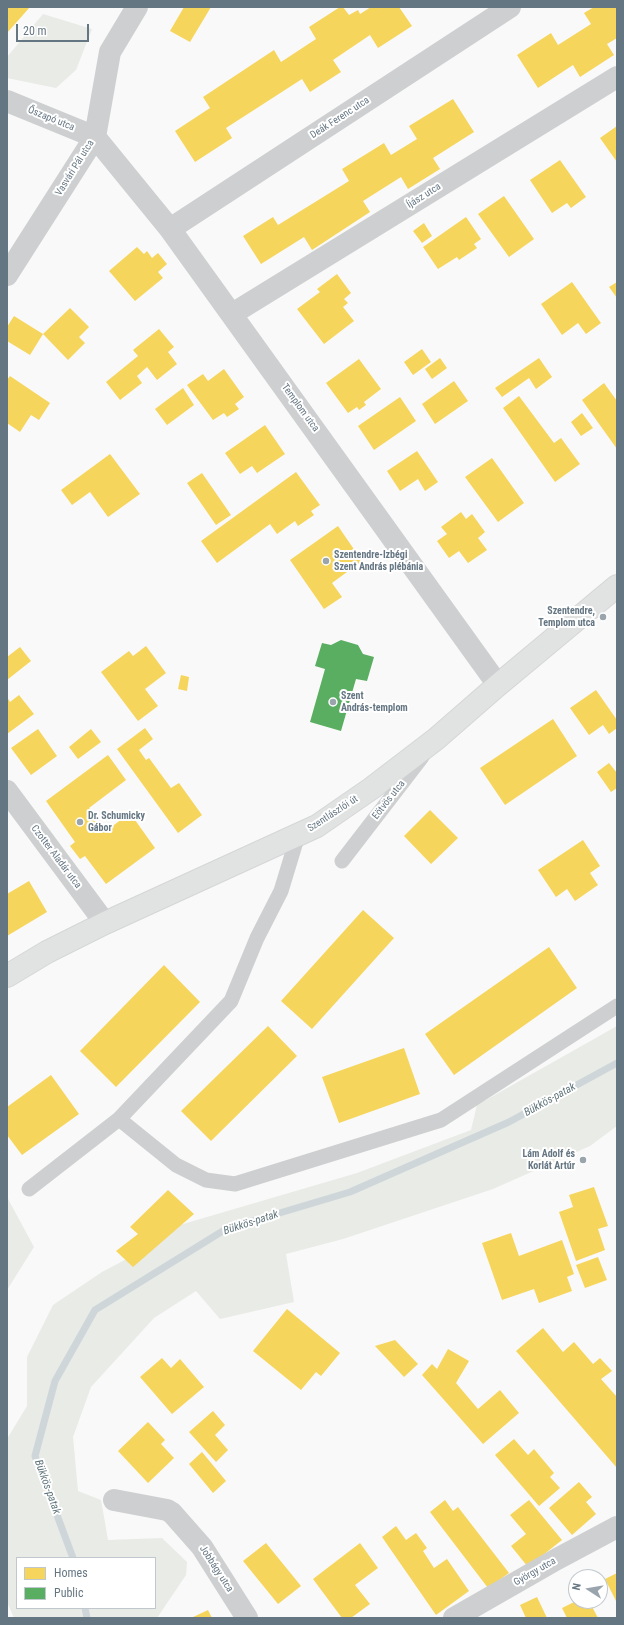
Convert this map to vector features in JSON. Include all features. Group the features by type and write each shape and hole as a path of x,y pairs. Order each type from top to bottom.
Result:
{"main road":[{"name":"Szentlászlói út","path":"7,976 47,952 105,923 317,826 372,788 436,739 498,685 617,586"}],"street":[{"name":"Vasvári Pál utca","path":"7,275 95,137 110,52 137,7"},
{"name":"Deák Ferenc utca","path":"170,229 510,7"},
{"name":"Íjász utca","path":"232,314 617,77"},
{"name":"Őszapó utca","path":"7,101 95,137"},
{"name":"Templom utca","path":"95,137 170,229 498,685"},
{"name":"Czotter Aladár utca","path":"7,791 105,923"},
{"name":"Jobbágy utca","path":"114,1500 172,1512 202,1547 247,1618"},
{"name":"György utca","path":"454,1618 557,1559 617,1527"}],"lane":[{"name":"Eötvös utca","path":"342,861 436,739"},
{"path":"29,1189 119,1119 231,1001 257,938 281,891 298,835"},
{"path":"119,1119 176,1165 206,1180 235,1184 440,1120 617,1006"}],"shaded area":[{"path":"43,14 92,29 76,70 56,88 7,78 7,57"},
{"path":"617,1026 617,1126 590,1146 493,1189 343,1239 286,1254 294,1302 220,1319 196,1291 154,1318 91,1387 73,1437 78,1491 101,1500 108,1540 162,1538 187,1562 186,1575 157,1618 14,1618 7,1602 7,1439 27,1406 27,1357 53,1305 102,1272 138,1253 173,1227 357,1173 471,1130 477,1105"},
{"path":"7,1197 34,1247 7,1290"}],"building: Homes":[{"path":"7,7 30,7 7,33"},
{"path":"184,7 211,7 190,42 170,31"},
{"path":"340,7 343,7 349,15 358,10 360,14 371,7 399,7 412,26 378,48 370,35 333,60 341,72 310,92 302,79 226,128 232,138 195,162 175,131 210,108 203,97 274,50 281,62 316,39 309,27"},
{"path":"594,7 617,7 617,38 607,44 614,55 580,77 573,65 538,88 517,55 551,33 558,45 591,24 584,13"},
{"path":"453,99 474,132 433,158 440,169 408,189 401,177 363,201 370,212 312,250 304,237 261,264 243,236 273,217 278,225 349,181 342,169 384,143 391,155 417,139 409,126"},
{"path":"617,126 617,162 600,138"},
{"path":"560,160 586,197 571,208 567,203 552,213 530,180"},
{"path":"504,196 534,239 509,257 478,214"},
{"path":"466,217 481,239 474,244 477,248 459,260 457,257 438,269 423,247"},
{"path":"424,223 432,236 422,243 413,231"},
{"path":"137,247 144,254 147,251 152,258 158,253 167,264 158,272 163,278 135,301 109,271"},
{"path":"337,274 351,293 344,299 348,303 343,307 354,321 324,344 297,309 320,292 317,289"},
{"path":"572,282 601,323 586,334 578,323 562,335 541,304"},
{"path":"617,282 617,298 609,287"},
{"path":"70,308 89,327 79,337 85,343 68,360 43,334"},
{"path":"14,316 43,334 30,355 7,341 7,327"},
{"path":"159,329 174,347 168,352 177,364 157,380 147,367 137,376 142,383 120,400 106,382 138,356 133,350"},
{"path":"422,349 431,362 413,375 404,362"},
{"path":"440,358 447,368 432,379 425,369"},
{"path":"539,358 552,377 536,389 529,378 502,397 495,388"},
{"path":"359,359 381,389 364,402 366,405 359,410 357,407 348,413 326,383"},
{"path":"224,369 244,397 235,404 239,409 227,417 224,413 213,420 187,385 203,374 208,381"},
{"path":"10,376 50,403 39,420 31,415 20,432 7,423 7,380"},
{"path":"454,381 468,401 435,424 422,404"},
{"path":"604,383 617,401 617,449 582,400"},
{"path":"183,388 194,405 167,425 155,409"},
{"path":"519,396 554,443 561,438 580,464 555,482 503,408"},
{"path":"400,397 416,421 374,450 358,426"},
{"path":"582,413 593,428 581,436 571,422"},
{"path":"265,425 285,454 257,473 252,466 240,474 225,453"},
{"path":"417,451 438,482 425,491 418,479 400,491 387,471"},
{"path":"110,454 140,494 108,517 90,492 72,505 61,490"},
{"path":"492,458 524,503 498,522 465,477"},
{"path":"296,472 320,505 311,511 314,515 298,526 295,521 277,534 270,524 217,563 201,541"},
{"path":"202,473 231,515 216,525 187,483"},
{"path":"461,512 466,519 472,514 485,532 478,538 487,550 468,563 459,551 449,558 437,541 447,534 441,527"},
{"name":"Szentendre-Izbégi Szent András plébánia","path":"338,526 362,561 332,583 342,597 324,609 290,560"},
{"path":"146,646 166,673 145,689 158,706 138,721 101,672 129,651 133,656"},
{"path":"20,647 31,661 7,680 7,657"},
{"path":"181,675 189,677 187,691 178,689"},
{"path":"596,690 617,720 617,728 609,734 603,725 589,735 570,708"},
{"path":"19,695 34,714 7,734 7,697 10,702"},
{"path":"553,719 577,756 505,805 480,768"},
{"path":"145,728 153,739 139,750 146,760 149,758 171,788 179,783 202,815 178,833 117,749"},
{"path":"38,729 57,756 31,775 11,748"},
{"path":"91,729 101,742 78,759 69,747"},
{"name":"Dr. Schumicky Gábor","path":"108,755 126,780 89,808 106,831 130,813 155,848 106,884 85,856 80,859 70,846 75,842 46,801"},
{"path":"609,763 617,773 617,788 611,792 597,772"},
{"path":"430,810 458,838 431,864 404,836"},
{"path":"583,840 600,866 590,873 598,885 575,901 567,889 556,897 538,870"},
{"path":"29,881 47,912 7,936 7,894"},
{"path":"363,910 394,938 312,1029 281,1001"},
{"path":"549,947 577,988 454,1075 425,1034"},
{"path":"164,965 200,1002 116,1087 80,1051"},
{"path":"268,1026 297,1056 211,1141 181,1111"},
{"path":"404,1048 420,1094 339,1123 322,1077"},
{"path":"51,1075 79,1114 22,1155 7,1135 7,1107"},
{"path":"594,1187 608,1226 598,1229 605,1250 576,1261 559,1212 573,1207 569,1195"},
{"path":"168,1190 194,1214 133,1267 116,1251 138,1234 130,1227"},
{"path":"511,1233 519,1256 562,1240 574,1274 567,1277 572,1291 539,1303 534,1289 502,1300 482,1243"},
{"path":"598,1257 607,1280 585,1288 576,1265"},
{"path":"287,1309 340,1353 321,1376 316,1372 301,1390 253,1351"},
{"path":"543,1328 563,1352 574,1342 593,1364 600,1358 612,1371 601,1379 617,1397 617,1468 516,1351"},
{"path":"395,1340 418,1364 404,1377 375,1346"},
{"path":"448,1349 469,1361 456,1383 478,1409 500,1390 519,1413 483,1444 422,1375 432,1364 437,1369"},
{"path":"162,1358 171,1368 180,1359 204,1387 172,1414 140,1377"},
{"path":"213,1411 225,1425 215,1435 228,1450 216,1462 189,1432"},
{"path":"148,1422 165,1440 161,1444 174,1458 148,1483 118,1451"},
{"path":"514,1439 528,1455 534,1449 554,1473 550,1477 560,1488 539,1506 495,1455"},
{"path":"202,1452 226,1481 213,1493 189,1464"},
{"path":"579,1482 592,1497 586,1502 596,1514 572,1535 549,1508"},
{"path":"445,1500 453,1511 458,1507 509,1573 488,1588 430,1512"},
{"path":"529,1500 562,1540 528,1567 511,1546 526,1534 510,1515"},
{"path":"396,1526 406,1540 416,1533 427,1548 423,1551 434,1568 447,1559 469,1591 436,1615 382,1537"},
{"path":"266,1543 301,1586 278,1604 243,1561"},
{"path":"360,1543 378,1568 355,1585 370,1604 351,1618 342,1618 313,1579"},
{"path":"617,1573 617,1603 608,1585 608,1578"},
{"path":"537,1597 547,1618 526,1618 520,1605"},
{"path":"568,1605 568,1609 593,1609 598,1618 567,1618 562,1608"},
{"path":"208,1610 212,1618 191,1618"}],"building: Public":[{"name":"Szent András-templom","path":"341,640 358,645 363,654 374,657 367,681 356,679 341,731 310,722 325,669 315,666 322,643 331,645"}],"waterway":[{"name":"Bükkös-patak","path":"73,1557 35,1456 55,1381 95,1310 226,1229 350,1192 509,1122 617,1063"},
{"name":"Bükkös-patak","path":"85,1609 87,1618"}],"place":[{"name":"Szentendre-Izbégi Szent András plébánia","path":"326,561"},
{"name":"Szentendre, Templom utca","path":"603,617"},
{"name":"Szent András-templom","path":"333,702"},
{"name":"Dr. Schumicky Gábor","path":"80,822"},
{"name":"Lám Adolf és Korlát Artúr","path":"583,1160"}]}
